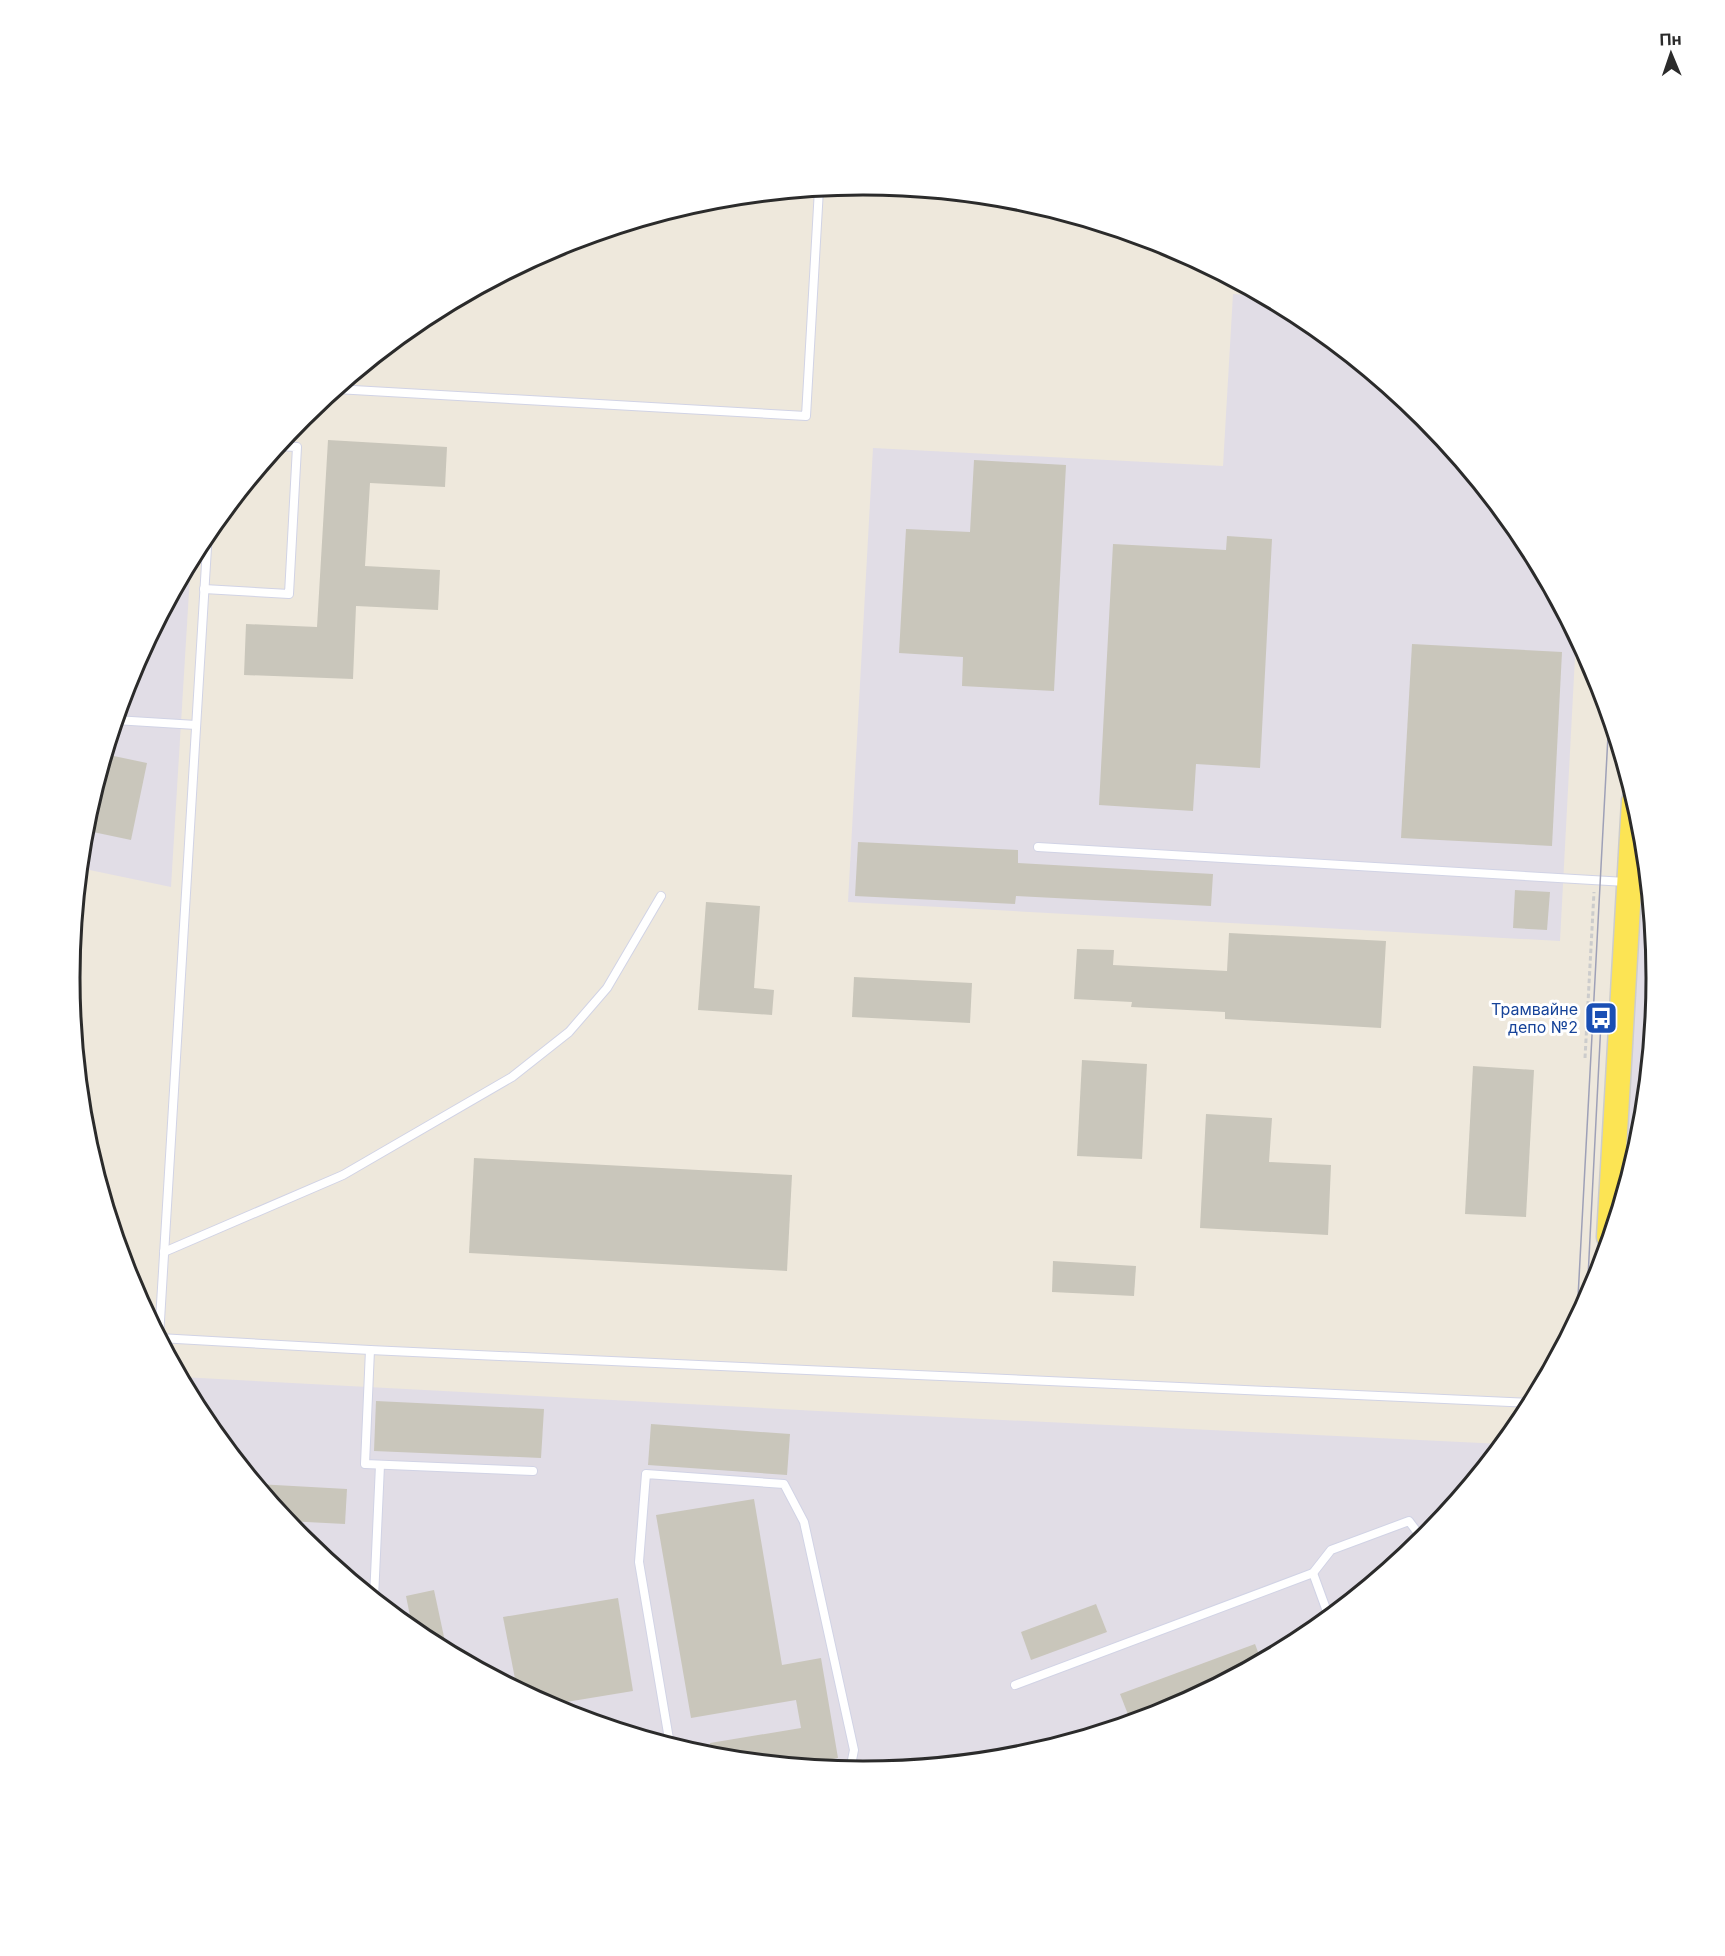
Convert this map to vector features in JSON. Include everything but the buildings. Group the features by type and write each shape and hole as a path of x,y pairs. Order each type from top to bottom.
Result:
{"main road":[{"path":"1611,1208 1632,837"}],"lane":[{"path":"345,390 806,416 819,197"},
{"path":"204,589 289,594 297,447 288,447"},
{"path":"160,1324 207,550"},
{"path":"123,720 196,725"},
{"path":"1038,847 1630,882"},
{"path":"164,1252 343,1175 512,1077 569,1032 607,988 661,896"},
{"path":"167,1338 370,1350 1521,1403"},
{"path":"370,1350 365,1464 533,1471"},
{"path":"374,1590 380,1465"},
{"path":"668,1736 639,1562 646,1474 784,1484 804,1522 854,1750 852,1761"},
{"path":"1015,1685 1313,1573 1331,1550 1409,1521 1417,1531"},
{"path":"1313,1573 1326,1609"}],"path":[{"path":"1585,1058 1594,880"}],"shaded area":[{"path":"1233,294 1244,295 1298,327 1379,389 1451,462 1484,501 1514,543 1541,587 1575,654 1560,941 848,902 873,448 1223,466"},
{"path":"190,577 171,887 87,869 106,775 121,726 160,632"},
{"path":"1640,889 1646,978 1644,1029 1639,1080 1625,1153"},
{"path":"189,1377 1492,1444 1451,1494 1379,1567 1298,1629 1209,1680 1114,1719 1015,1746 914,1759 862,1761 811,1759 710,1746 660,1734 563,1701 471,1656 427,1629 386,1599 346,1567 309,1532 241,1455"}],"tram line":[{"path":"1578,1295 1608,739"},
{"path":"1588,1272 1601,1022"}],"place":[{"name":"Трамвайне депо №2","path":"1601,1018"}]}
